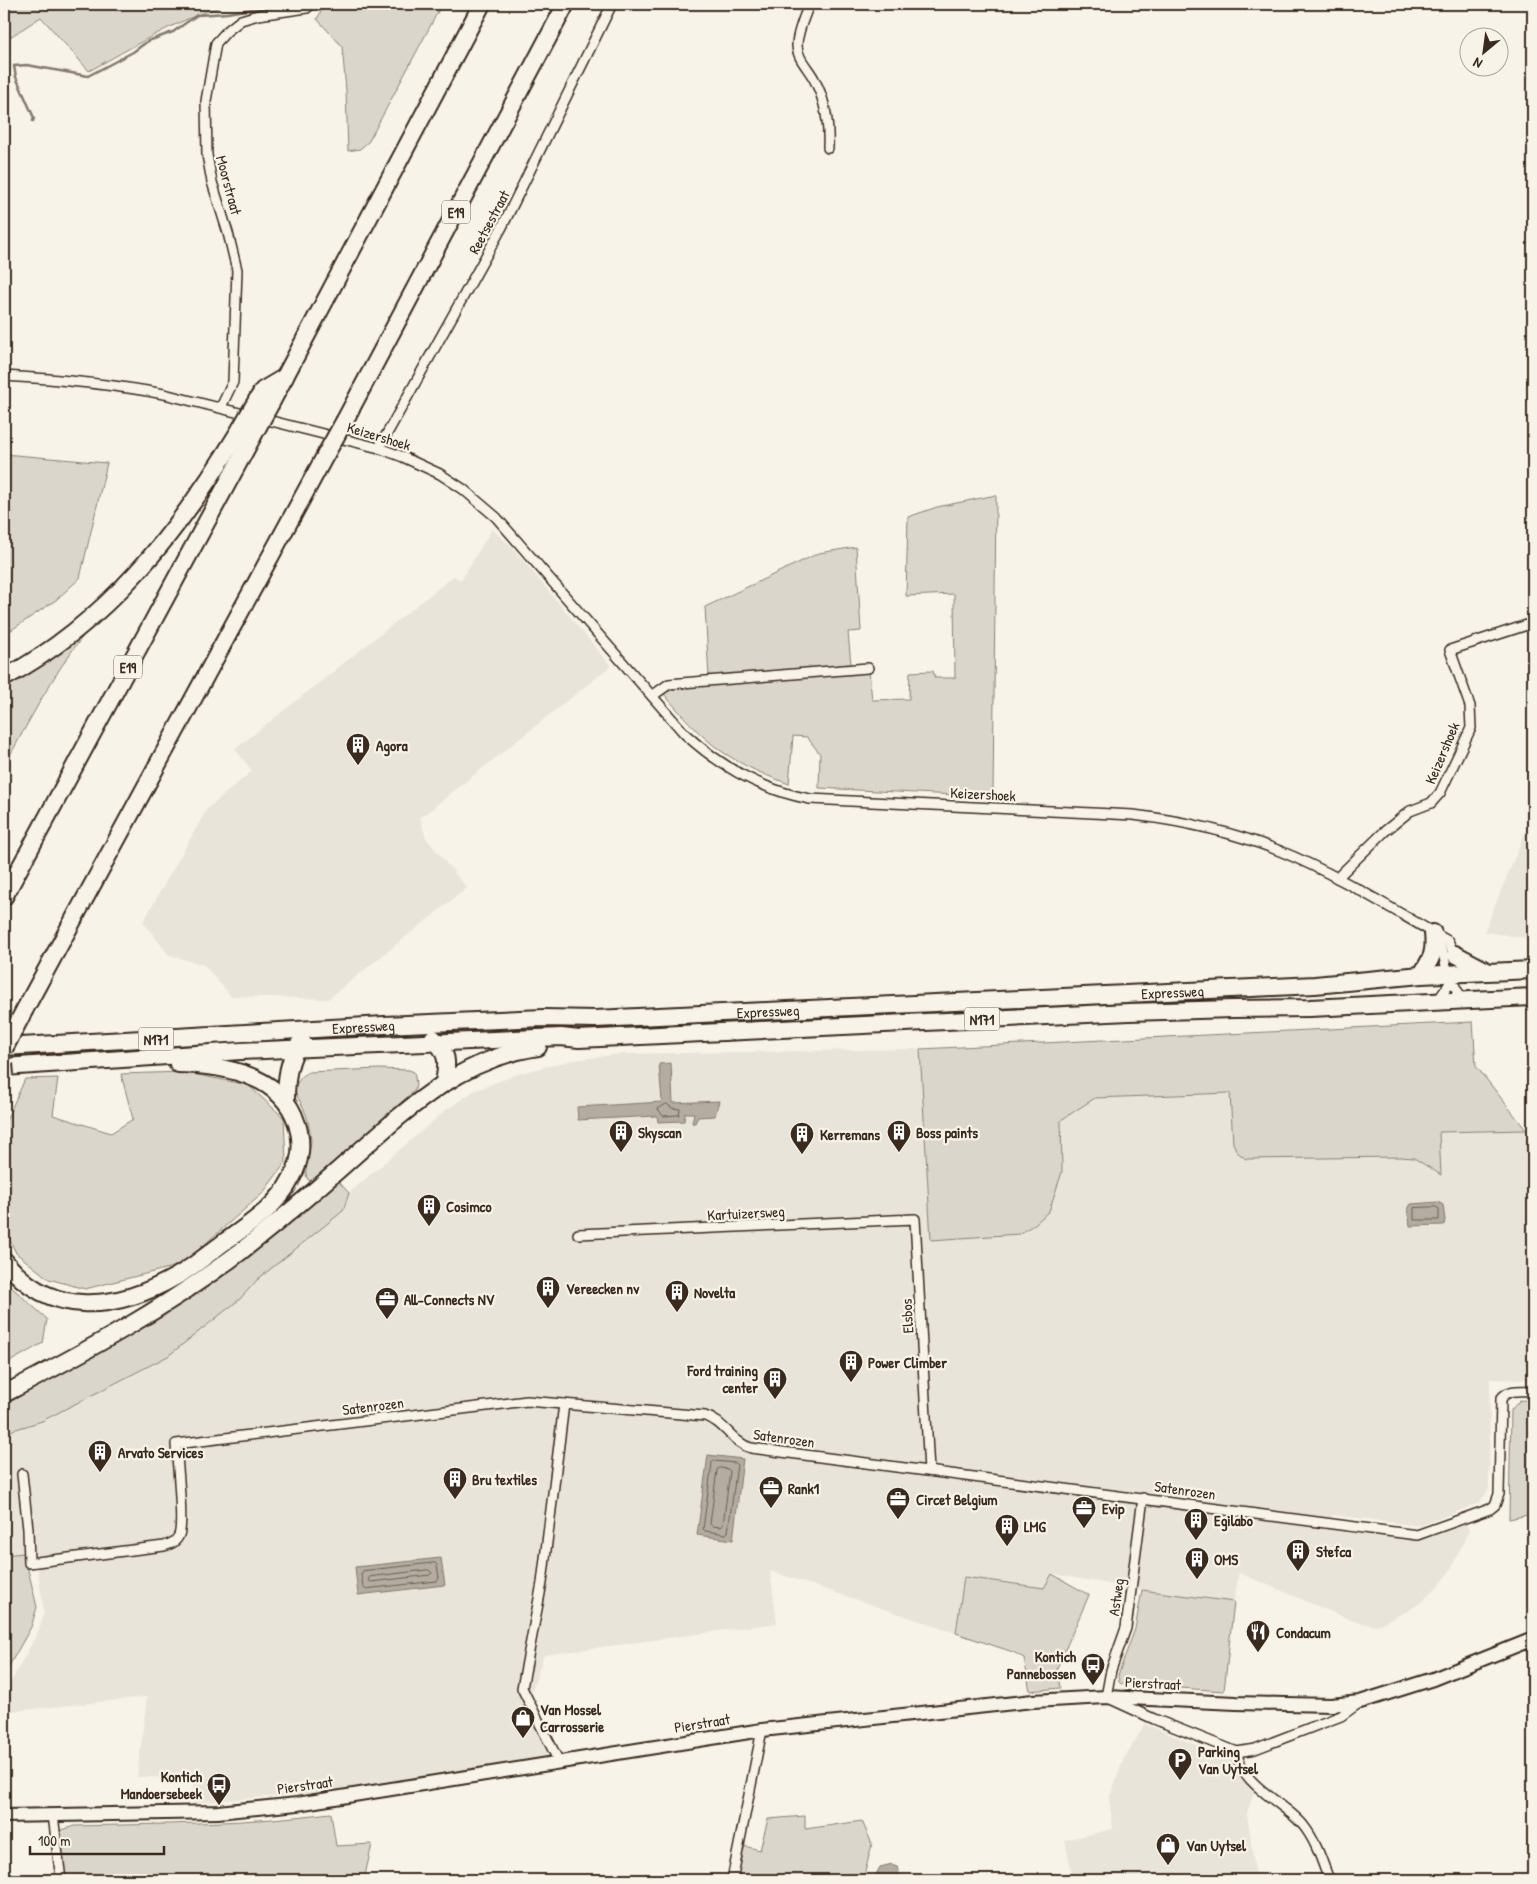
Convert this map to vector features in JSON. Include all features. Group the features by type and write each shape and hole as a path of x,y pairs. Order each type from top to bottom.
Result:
{"highway":[{"name":"E19","path":"4,897 246,434 264,401 285,377 482,4"},
{"name":"E19","path":"4,1048 345,420 566,4"},
{"path":"4,678 36,659 69,635 110,601 128,583 180,521 219,465 246,434"},
{"path":"1421,975 1433,954 1433,933"},
{"path":"1455,954 1487,971"},
{"name":"Expressweg","path":"4,1048 416,1024 544,1018 605,1018 1315,985 1421,975 1452,977 1487,971 1533,970"},
{"name":"Expressweg","path":"4,1066 295,1049 561,1037 579,1039 1129,1012 1233,1008 1310,1008 1533,998"},
{"path":"416,1024 438,1043 444,1051 448,1064 444,1082"},
{"path":"286,1102 287,1077 295,1049 309,1030"},
{"path":"4,1394 68,1361 127,1327 170,1301 231,1258 305,1199 406,1109 444,1082 494,1058 519,1050 562,1044 579,1039"},
{"path":"4,1260 18,1276 34,1289 46,1295 85,1304 104,1303 126,1298 146,1292 178,1276 252,1222 287,1187 297,1166 301,1140 294,1115 275,1090 253,1077 223,1068 113,1060"},
{"path":"4,1066 4,1078"}],"street":[{"name":"Moorstraat","path":"221,407 233,382 237,270 206,155 206,101 216,44 227,31 241,20 258,15 307,8 310,4"},
{"name":"Reetsestraat","path":"379,448 502,227 612,4"},
{"path":"809,4 797,46 800,58 815,80 820,93 829,131 828,148"},
{"name":"Keizershoek","path":"4,376 44,378 128,387 221,407 379,448 423,465 440,474 482,504 511,533 685,734 701,749 736,773 761,785 783,793 810,799 1133,815 1214,830 1281,851 1337,878 1448,941 1455,954"},
{"name":"Keizershoek","path":"1337,878 1385,830 1410,811 1431,803 1444,787 1470,728 1470,706 1450,650 1533,623"},
{"path":"652,696 669,684 868,668"},
{"path":"1433,933 1442,949 1463,1001"},
{"path":"1437,1002 1452,977 1455,954"},
{"name":"Kartuizersweg","path":"578,1234 915,1219"},
{"name":"Elsbos","path":"915,1219 929,1471"},
{"name":"Satenrozen","path":"22,1474 29,1563 164,1546 174,1542 179,1536 181,1526 176,1444 527,1401 705,1416 712,1419 740,1443 751,1448 1406,1534 1422,1534 1490,1509 1495,1505 1499,1494 1501,1399 1508,1392 1533,1391"},
{"path":"559,1762 522,1688 542,1583 564,1404"},
{"name":"Astweg","path":"1106,1696 1111,1670 1126,1628 1143,1498"},
{"name":"Pierstraat","path":"4,1816 224,1812 297,1804 762,1730 1033,1700 1106,1696 1236,1703 1330,1705 1360,1702 1433,1678 1533,1639"},
{"path":"1106,1696 1154,1719 1237,1752 1255,1749 1341,1716 1360,1702"},
{"path":"732,1880 762,1730"},
{"path":"1237,1752 1242,1769 1266,1794 1305,1828 1315,1844 1329,1880"},
{"path":"53,1815 61,1880"}],"shaded area":[{"path":"4,4 220,4 220,7 169,27 89,71 41,17 4,41"},
{"path":"325,4 442,4 369,141 360,149 348,151 342,46 317,19"},
{"path":"4,454 107,463 80,578 56,600 4,635"},
{"path":"996,495 993,797 819,788 820,754 807,737 793,736 789,784 734,759 714,746 694,728 663,693 688,685 869,671 872,700 909,699 910,672 933,671 935,678 955,678 954,594 906,596 908,517 937,507"},
{"path":"492,529 513,548 611,666 420,818 426,838 467,888 328,999 231,996 204,965 169,955 143,922 207,809 252,771 235,749 454,576 461,580"},
{"path":"856,547 861,631 848,632 851,665 709,677 705,607 819,553"},
{"path":"82,633 84,635 51,682 4,766 4,687 45,662"},
{"path":"1533,813 1533,939 1484,932"},
{"path":"1473,1022 1476,1066 1526,1130 1439,1132 1441,1175 1414,1158 1246,1159 1237,1152 1233,1143 1230,1093 1095,1098 1061,1120 1062,1172 1049,1211 1035,1224 1019,1234 931,1240 920,1049"},
{"path":"920,1049 931,1240 1049,1211 1062,1172 1061,1120 1095,1098 1230,1093 1233,1143 1246,1159 1414,1158 1440,1175 1439,1132 1526,1130 1533,1150 1533,1380 1490,1379 1489,1489 1479,1503 1420,1526 1333,1515 1331,1529 1409,1539 1427,1538 1466,1524 1469,1530 1450,1571 1420,1603 1408,1611 1375,1626 1353,1621 1239,1573 1234,1602 1142,1590 1053,1574 1044,1588 964,1577 956,1633 770,1571 777,1623 544,1655 530,1697 564,1759 325,1792 193,1803 193,1778 137,1777 147,1697 4,1712 4,1695 39,1630 44,1612 35,1552 4,1555 4,1436 13,1430 42,1421 168,1356 240,1299 258,1279 343,1211 349,1193 446,1110 474,1091 520,1073 574,1060 622,1054"},
{"path":"379,1069 409,1070 414,1072 415,1090 317,1178 309,1181 306,1167 311,1140 303,1106 294,1088 302,1076 309,1072"},
{"path":"183,1072 248,1085 284,1118 286,1162 262,1194 181,1265 85,1289 49,1279 16,1253 4,1227 4,1125 25,1079 58,1078 53,1115 111,1133 133,1119 121,1074"},
{"path":"338,1181 349,1193 343,1211 258,1279 240,1299 168,1356 42,1421 13,1430 4,1436 4,1404 192,1297 256,1250"},
{"path":"4,1282 47,1319 43,1343 4,1365"},
{"path":"1520,1400 1533,1401 1533,1514 1509,1519 1511,1410"},
{"path":"24,1553 37,1607 31,1627 4,1675 4,1555"},
{"path":"1052,1574 1089,1595 1057,1668 1060,1688 1030,1691 1024,1658 1013,1652 956,1633 964,1577 1044,1588"},
{"path":"1142,1590 1234,1602 1224,1691 1121,1684 1119,1682 1118,1675 1135,1629"},
{"path":"1145,1724 1237,1762 1239,1775 1255,1789 1247,1813 1256,1880 1073,1880 1065,1840 1113,1829 1109,1799 1123,1760"},
{"path":"331,1813 336,1846 372,1844 364,1880 65,1880 59,1831 74,1826 235,1821"},
{"path":"805,1816 805,1829 862,1821 872,1844 863,1880 737,1880 744,1846 760,1850 768,1819"}],"water":[{"path":"671,1063 673,1103 719,1101 715,1116 698,1117 695,1123 692,1123 694,1113 685,1113 684,1121 658,1122 657,1116 578,1120 577,1107 662,1102 659,1064"},
{"path":"1438,1202 1443,1205 1444,1225 1410,1226 1408,1209 1411,1204"},
{"path":"708,1455 743,1459 733,1540 697,1535"},
{"path":"441,1558 445,1585 358,1595 355,1567"},
{"path":"892,1864 897,1866 901,1880 873,1880 880,1867"}],"waterway":[{"path":"33,121 34,118 16,77 14,66 27,65 88,76 133,52 148,41 173,32 197,15 227,13 284,4"}],"place":[{"name":"Agora","path":"358,766"},
{"name":"Skyscan","path":"621,1153"},
{"name":"Boss paints","path":"899,1153"},
{"name":"Kerremans","path":"802,1155"},
{"name":"Cosimco","path":"429,1227"},
{"name":"Vereecken nv","path":"548,1309"},
{"name":"Novelta","path":"677,1313"},
{"name":"All-Connects NV","path":"387,1320"},
{"name":"Power Climber","path":"851,1383"},
{"name":"Ford training center","path":"775,1400"},
{"name":"Arvato Services","path":"100,1473"},
{"name":"Bru textiles","path":"455,1500"},
{"name":"Rank1","path":"771,1509"},
{"name":"Circet Belgium","path":"898,1520"},
{"name":"Evip","path":"1084,1529"},
{"name":"Egilabo","path":"1196,1541"},
{"name":"LMG","path":"1007,1547"},
{"name":"Stefca","path":"1298,1572"},
{"name":"OMS","path":"1197,1580"},
{"name":"Condacum","path":"1258,1653"},
{"name":"Kontich Pannebossen","path":"1093,1686"},
{"name":"Van Mossel Carrosserie","path":"523,1739"},
{"name":"Parking Van Uytsel","path":"1180,1781"},
{"name":"Kontich Mandoersebeek","path":"219,1806"},
{"name":"Van Uytsel","path":"1168,1866"}]}
